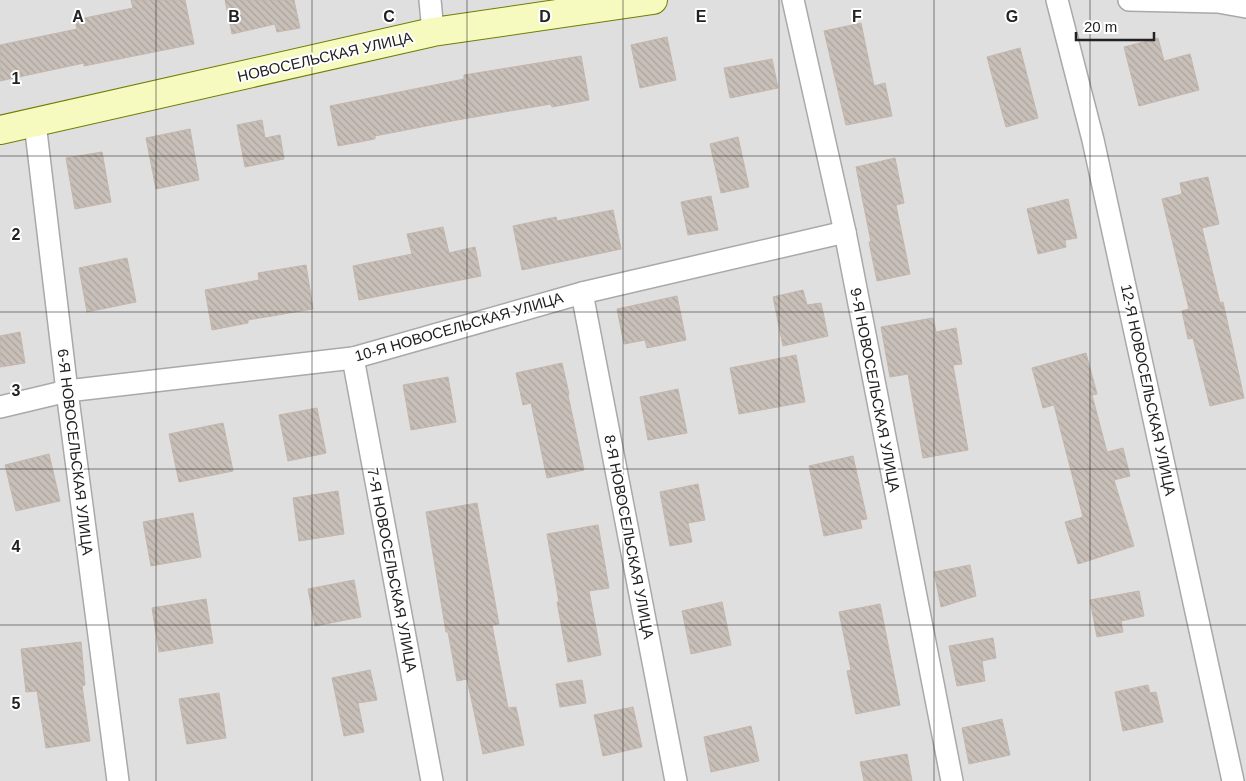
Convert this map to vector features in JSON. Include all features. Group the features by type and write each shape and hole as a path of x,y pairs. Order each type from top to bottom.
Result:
{"street":[{"path":"430,0 432,32"},
{"name":"НОВОСЕЛЬСКАЯ УЛИЦА","path":"0,130 432,32 653,0"},
{"name":"9-Я НОВОСЕЛЬСКАЯ УЛИЦА","path":"793,0 845,232 952,781"},
{"name":"12-Я НОВОСЕЛЬСКАЯ УЛИЦА","path":"1057,0 1093,140 1233,781"},
{"path":"1129,0 1218,2 1246,7"},
{"name":"6-Я НОВОСЕЛЬСКАЯ УЛИЦА","path":"35,123 67,391 118,781"},
{"name":"10-Я НОВОСЕЛЬСКАЯ УЛИЦА","path":"0,406 67,391 353,358 582,293 845,232"},
{"name":"8-Я НОВОСЕЛЬСКАЯ УЛИЦА","path":"582,293 676,781"},
{"name":"7-Я НОВОСЕЛЬСКАЯ УЛИЦА","path":"353,358 432,781"}],"shaded area":[{"path":"0,0 1246,0 1246,781 0,781"}],"building":[{"path":"131,0 185,0 194,44 84,66 84,63 0,81 0,45 77,29 75,20 133,8"},
{"path":"225,0 294,0 300,28 277,32 275,24 232,34"},
{"path":"861,23 874,86 885,83 892,116 846,125 824,31"},
{"path":"667,37 676,80 640,88 631,45"},
{"path":"1158,38 1164,61 1190,54 1199,90 1139,106 1124,47"},
{"path":"1020,48 1038,118 1006,127 987,57"},
{"path":"581,56 589,100 552,107 551,104 457,120 375,136 375,139 338,146 330,106 464,79 464,75"},
{"path":"772,59 778,88 730,98 724,68"},
{"path":"262,120 265,138 280,135 284,159 245,167 237,125"},
{"path":"190,129 199,180 156,189 146,138"},
{"path":"738,137 749,187 721,193 710,144"},
{"path":"102,152 111,202 75,209 66,158"},
{"path":"895,158 904,203 896,205 910,274 877,281 856,167"},
{"path":"1208,177 1219,224 1202,228 1220,303 1223,302 1244,398 1210,406 1193,338 1188,339 1182,311 1189,309 1162,199 1182,194 1180,183"},
{"path":"711,196 718,230 688,235 681,202"},
{"path":"1068,199 1077,238 1065,240 1066,247 1038,254 1027,209"},
{"path":"613,210 621,249 522,270 513,226 556,217 557,221"},
{"path":"443,227 449,253 475,247 481,276 359,300 353,266 412,254 407,234"},
{"path":"127,258 136,302 87,312 79,268"},
{"path":"306,265 313,309 248,320 248,323 212,330 205,290 259,280 258,273"},
{"path":"803,290 807,305 821,303 828,336 783,346 773,297"},
{"path":"677,296 686,340 647,348 645,340 624,344 617,309"},
{"path":"933,318 936,332 956,328 962,364 953,365 968,450 923,458 908,374 890,377 881,327"},
{"path":"20,332 25,363 0,367 0,336"},
{"path":"1086,353 1097,394 1092,395 1107,452 1123,448 1130,476 1114,480 1134,546 1078,564 1065,522 1083,517 1054,405 1043,408 1032,368"},
{"path":"796,355 805,402 739,414 730,368"},
{"path":"562,363 584,470 547,478 531,403 523,405 516,373"},
{"path":"448,377 456,422 411,430 403,385"},
{"path":"678,389 687,433 648,440 640,397"},
{"path":"317,408 326,453 288,461 279,415"},
{"path":"223,423 233,471 179,482 169,434"},
{"path":"49,454 60,501 16,511 5,465"},
{"path":"853,456 867,519 860,520 862,528 824,536 809,466"},
{"path":"698,484 705,520 688,523 692,542 670,546 660,492"},
{"path":"338,491 344,534 299,541 293,498"},
{"path":"477,503 499,624 492,625 508,708 516,707 524,745 483,754 467,679 457,681 448,632 446,632 426,512"},
{"path":"193,513 201,557 151,566 143,522"},
{"path":"598,525 609,588 589,591 601,655 568,662 547,534"},
{"path":"970,565 976,596 941,607 934,572"},
{"path":"354,580 361,617 315,626 308,589"},
{"path":"1139,591 1144,616 1121,621 1123,632 1097,637 1090,600"},
{"path":"206,599 213,643 159,652 152,608"},
{"path":"722,602 731,645 691,654 682,611"},
{"path":"880,604 900,705 856,714 847,671 851,670 839,612"},
{"path":"993,638 996,658 982,661 985,681 957,686 949,646"},
{"path":"81,642 85,685 82,686 90,741 46,748 37,691 26,692 21,649"},
{"path":"370,670 377,700 358,703 364,732 344,736 332,678"},
{"path":"582,680 586,703 560,707 556,684"},
{"path":"1148,685 1150,693 1156,692 1163,722 1123,731 1115,692"},
{"path":"219,693 226,738 187,744 179,699"},
{"path":"633,707 642,747 603,756 594,715"},
{"path":"1002,719 1010,755 969,764 962,728"},
{"path":"751,726 759,761 711,772 704,737"},
{"path":"907,754 912,781 864,781 860,762"}]}
